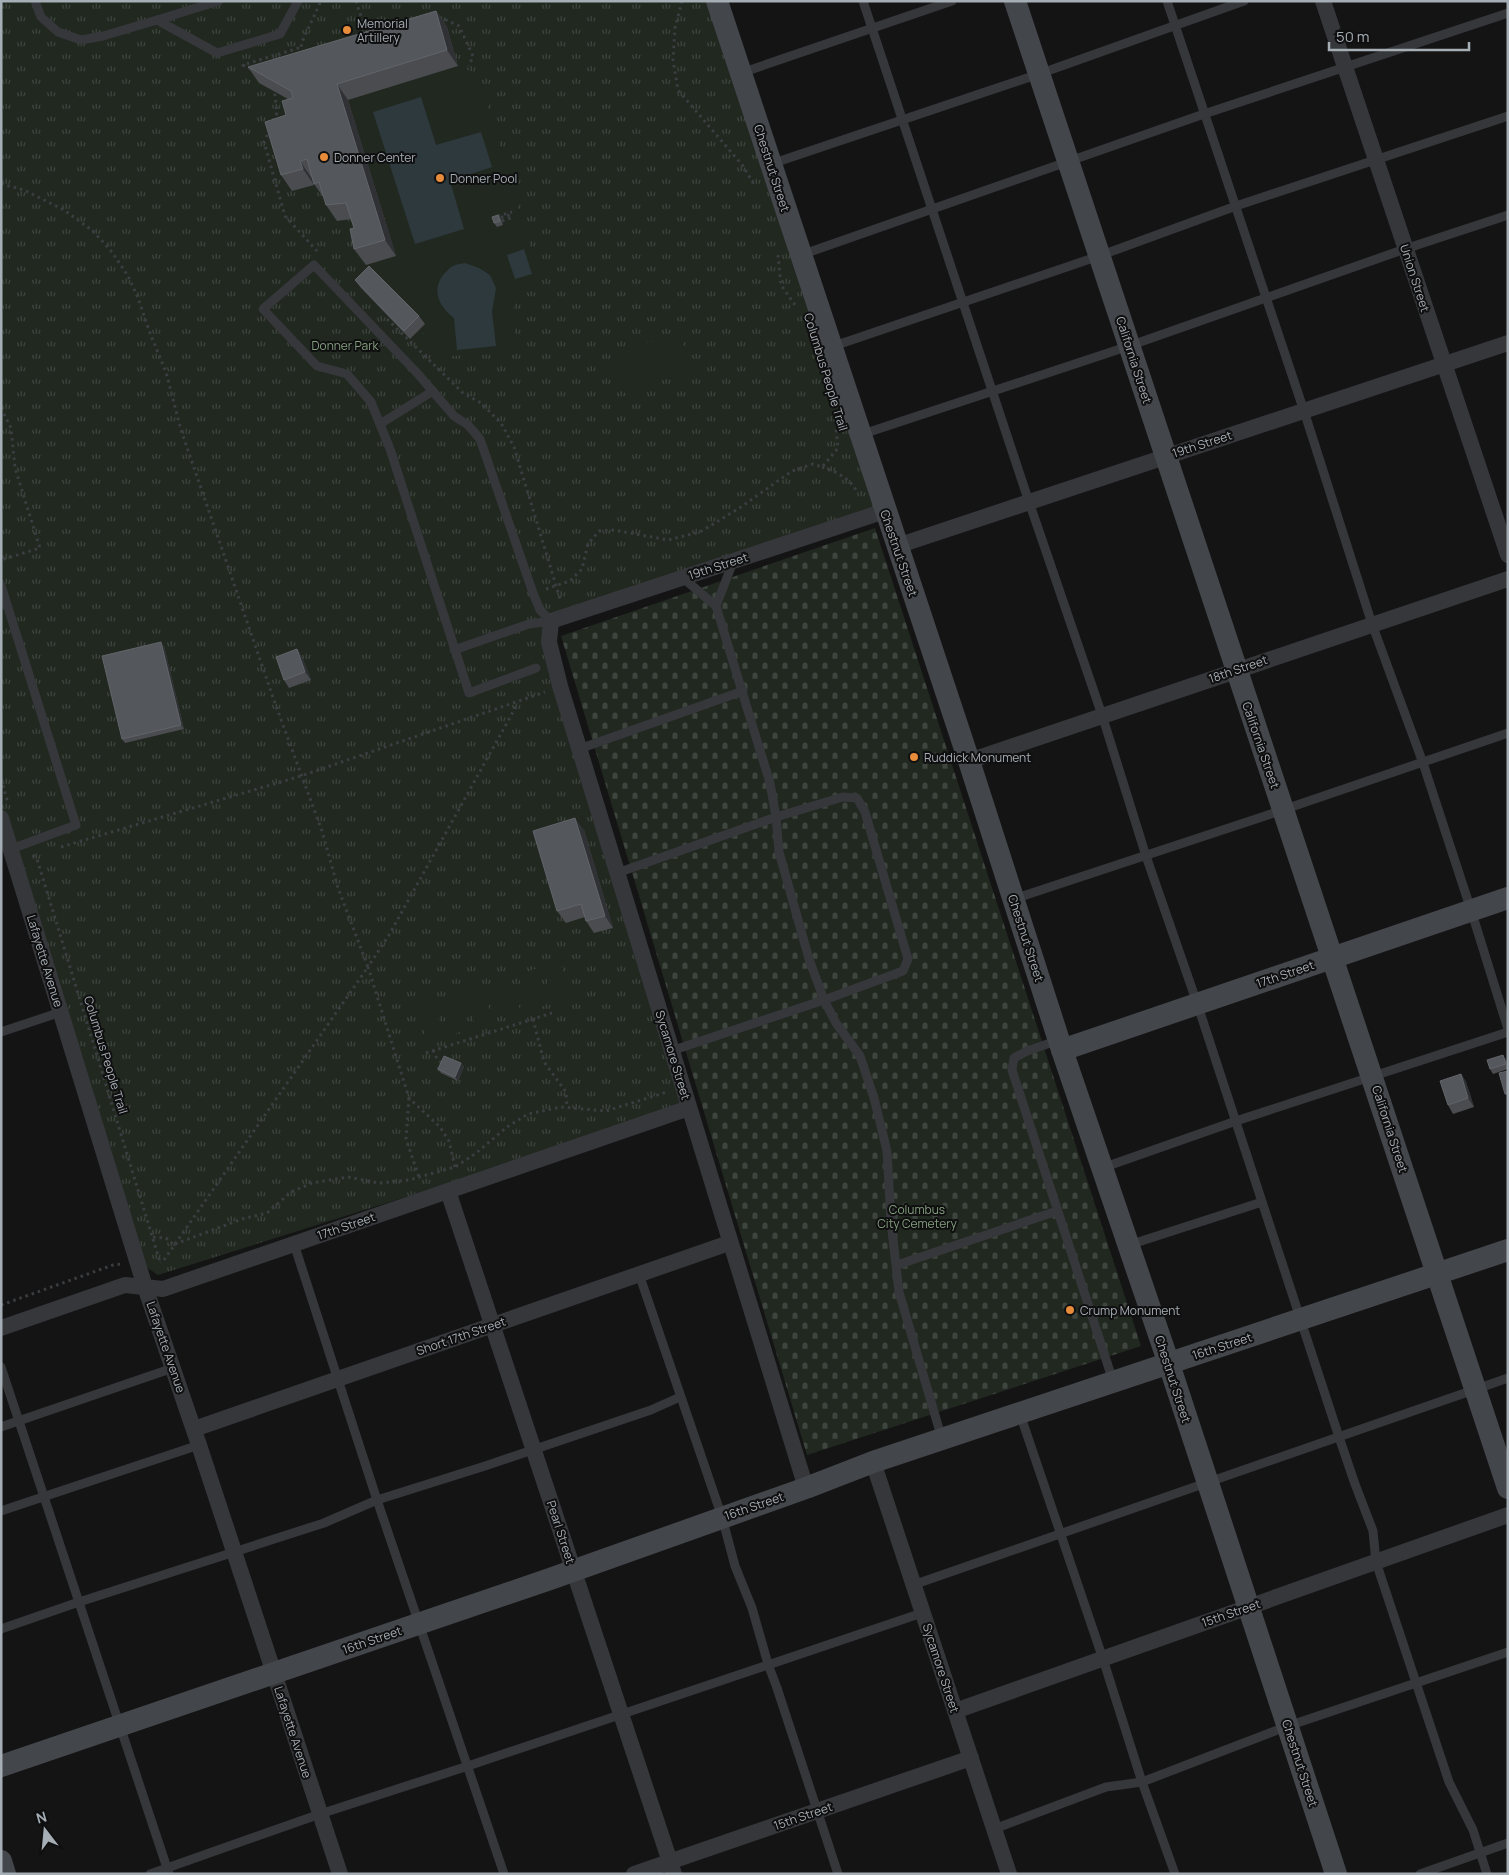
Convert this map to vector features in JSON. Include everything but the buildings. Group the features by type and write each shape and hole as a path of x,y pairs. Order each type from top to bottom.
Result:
{"street":[{"name":"Chestnut Street","path":"717,1 860,435 876,514 897,546 969,761 1060,1045 1169,1364 1336,1874"},
{"name":"California Street","path":"1015,1 1508,1488"},
{"name":"Union Street","path":"1323,1 1508,555"},
{"name":"19th Street","path":"897,546 1508,343"},
{"name":"19th Street","path":"551,621 876,514"},
{"name":"18th Street","path":"969,761 1508,579"},
{"name":"Sycamore Street","path":"551,621 549,642 560,686 729,1243 806,1488"},
{"name":"Lafayette Avenue","path":"1,818 9,854 61,1012 145,1287 194,1429 340,1874"},
{"name":"17th Street","path":"1060,1045 1197,1004 1508,898"},
{"name":"17th Street","path":"1,1328 125,1286 163,1289 689,1108"},
{"name":"Pearl Street","path":"448,1191 672,1868"},
{"name":"Short 17th Street","path":"194,1429 729,1243"},
{"name":"16th Street","path":"1,1766 574,1570 806,1488 873,1462 1508,1250"},
{"name":"Sycamore Street","path":"873,1462 1009,1874"},
{"name":"15th Street","path":"955,1711 1508,1515"},
{"name":"15th Street","path":"634,1874 672,1868 818,1811 971,1758"},
{"path":"1,1861 5,1874"}],"lane":[{"path":"35,1 41,17 58,32 81,40 103,36 219,1"},
{"path":"157,20 217,53 280,34 298,1"},
{"path":"863,1 1102,715 1146,856 1236,1121 1339,1437 1374,1531 1376,1562 1416,1683 1449,1782 1473,1830 1487,1874"},
{"path":"741,73 952,1"},
{"path":"1102,1168 1236,1121 1508,1031 1471,910 1422,763 1372,624 1304,411 1167,1"},
{"path":"771,164 1039,74 1244,1"},
{"path":"801,255 1204,114 1508,13"},
{"path":"831,347 1099,256 1236,206 1508,116"},
{"path":"860,435 1129,346 1405,249 1508,215"},
{"path":"536,668 469,693 390,449 371,402 347,374 317,366 262,309 314,264 418,374 454,416 468,425 480,439 540,610 551,621"},
{"path":"380,424 433,391"},
{"path":"716,606 733,561"},
{"path":"683,578 716,606 770,783 776,817 779,852 809,959 824,1000 836,1023 860,1056 874,1098 887,1151 891,1222 899,1292 942,1439"},
{"path":"1,585 76,825 9,854"},
{"path":"454,650 529,624 551,621"},
{"path":"579,749 743,691"},
{"path":"1014,900 1508,733"},
{"path":"617,873 776,817 843,797 857,798 865,812 908,959 903,971 824,1000 671,1051"},
{"path":"1,1032 61,1012"},
{"path":"1060,1045 1027,1051 1014,1058 1012,1070 1113,1382"},
{"path":"1128,1246 1262,1202"},
{"path":"897,1265 1057,1211"},
{"path":"294,1244 377,1500 504,1874"},
{"path":"639,1274 722,1517 735,1566 752,1608 768,1664 838,1874"},
{"path":"1,1367 168,1871"},
{"path":"1,1427 173,1368"},
{"path":"913,1585 1508,1378"},
{"path":"1,1629 324,1523 377,1500 651,1410 680,1396"},
{"path":"1020,1414 1103,1659 1142,1782 1175,1874"},
{"path":"1,1511 199,1445"},
{"path":"150,1874 168,1871 320,1814 768,1664 816,1650 922,1613"},
{"path":"994,1829 1106,1787 1142,1782 1288,1726 1508,1652"},
{"path":"1420,1874 1508,1843"}],"path":[{"path":"306,60 301,44 321,1"},
{"path":"356,1 368,41"},
{"path":"682,1 675,28 673,60 678,90 743,166 759,191"},
{"path":"437,23 446,20 459,26 473,56 469,66"},
{"path":"257,73 243,65 302,47"},
{"path":"1,184 24,190 64,210 93,231 112,252 128,276 138,298 166,372 181,430 301,776 322,831 338,888 368,967 410,1098 406,1139 419,1177"},
{"path":"502,220 511,218 510,215 499,218 498,216 512,212"},
{"name":"Columbus People Trail","path":"778,248 781,285 796,306"},
{"path":"1,408 11,428 15,468 40,548 1,560"},
{"name":"Columbus People Trail","path":"822,467 838,448 833,422"},
{"path":"533,592 570,581 582,569 588,544 599,531 614,530 668,540 700,532 741,508 792,471 813,464 836,471 853,486 862,500 876,514"},
{"path":"61,847 301,776 518,703 560,686"},
{"path":"174,1245 389,935 518,703"},
{"path":"9,854 33,855 42,852"},
{"name":"Columbus People Trail","path":"33,855 37,859 160,1262 174,1245"},
{"path":"426,1053 552,1013"},
{"path":"533,1018 544,1062 566,1092 567,1108"},
{"path":"434,1050 437,1059 444,1065"},
{"path":"174,1245 242,1219 267,1212 291,1192 312,1183 348,1177 379,1182 409,1180 455,1167 475,1154 507,1126 528,1114 561,1107 606,1111 614,1109 668,1092 664,1080 679,1075"},
{"path":"410,1098 440,1127 449,1141 455,1167"},
{"path":"153,1237 166,1238 174,1245"},
{"path":"1,1304 113,1265"}],"green space":[{"name":"Donner Park","path":"1,1 717,1 885,511 551,621 549,642 689,1108 158,1275 137,1261 1,817"},
{"name":"Donner Pool","path":"458,66 478,74 541,284 513,292 515,353 446,356 419,329 424,323 366,265 396,255 348,100"},
{"path":"679,332 692,370 625,393 612,355"},
{"name":"Columbus City Cemetery","path":"875,528 1141,1346 807,1455 561,636"},
{"path":"560,962 571,998 554,1003 543,967"},
{"path":"535,969 546,1005 529,1010 518,975"},
{"path":"510,977 521,1013 504,1018 493,982"},
{"path":"482,986 493,1022 476,1027 465,991"},
{"path":"457,994 468,1029 451,1035 440,999"},
{"path":"433,1001 444,1037 428,1043 416,1007"}],"shaded area":[{"path":"421,97 436,145 481,132 492,167 450,181 464,229 415,244 373,112"},
{"path":"524,249 532,274 515,279 507,255"},
{"path":"465,263 479,268 490,275 496,288 492,312 496,346 457,350 454,318 444,309 437,292 440,280 444,274 450,268"}],"place":[{"name":"Memorial Artillery","path":"347,30"},
{"name":"Donner Center","path":"324,157"},
{"name":"Donner Pool","path":"440,178"},
{"name":"Ruddick Monument","path":"914,757"},
{"name":"Crump Monument","path":"1070,1310"}]}
